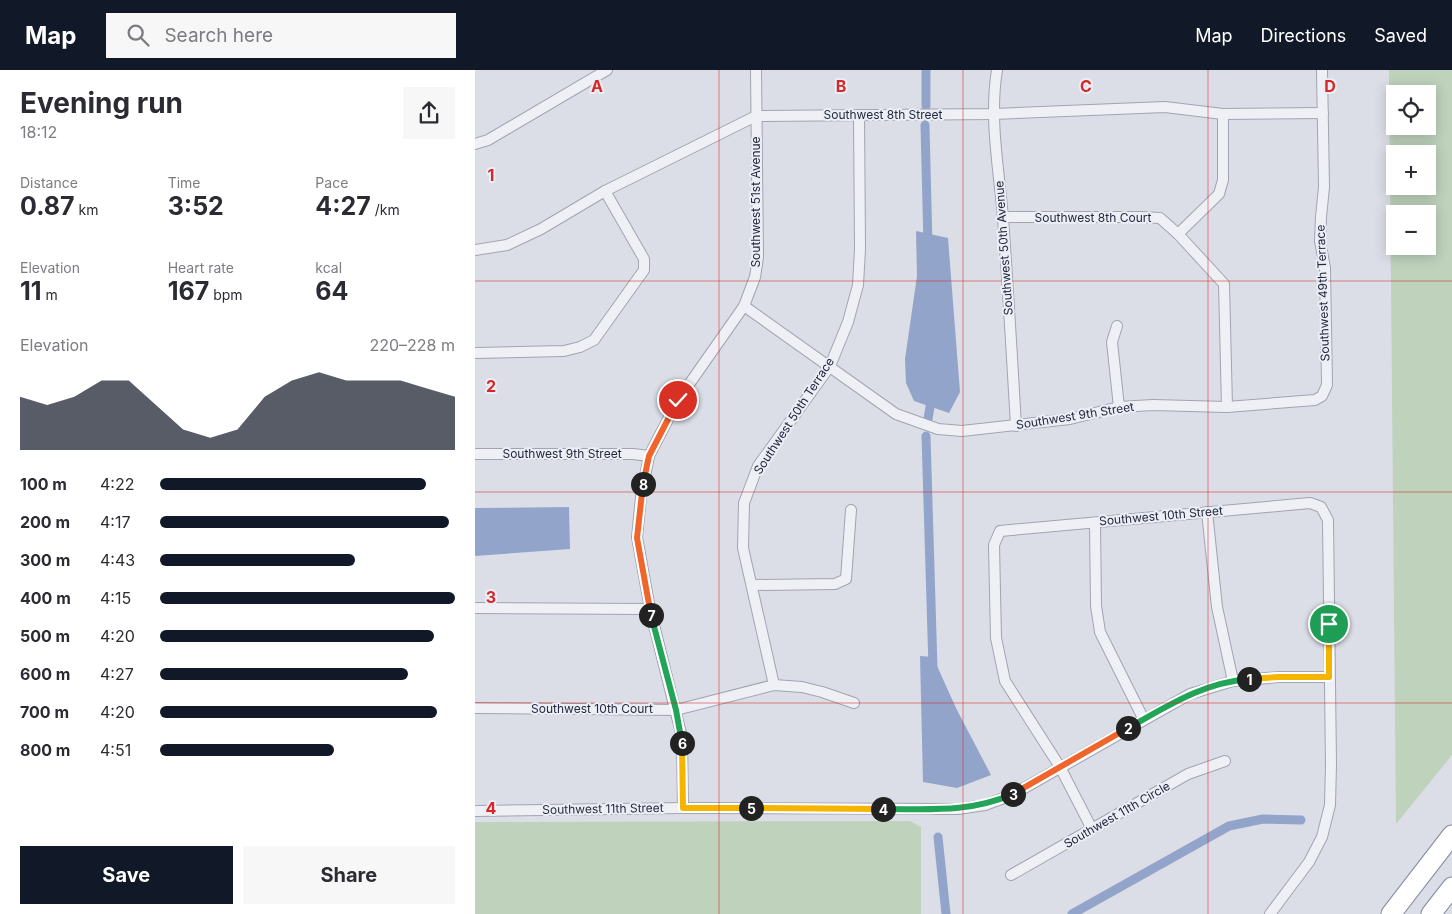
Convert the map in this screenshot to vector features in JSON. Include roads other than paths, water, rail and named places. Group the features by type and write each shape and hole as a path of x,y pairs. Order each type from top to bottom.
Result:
{"highway":[{"path":"1391,914 1452,834"},
{"path":"1431,914 1452,887"}],"street":[{"path":"475,144 488,140 607,70"},
{"name":"Southwest 51st Avenue","path":"683,808 682,737 650,609 637,538 641,497 649,456 678,400 744,306 755,277 758,257 756,70"},
{"name":"Southwest 50th Avenue","path":"997,70 994,88 994,114 1003,217 1016,426"},
{"name":"Southwest 49th Terrace","path":"1322,70 1324,188 1320,241 1325,268 1327,385 1322,396"},
{"name":"Southwest 8th Street","path":"475,250 507,245 541,229 605,191 756,116 994,114 1165,107 1223,114 1323,112"},
{"path":"1178,234 1219,194 1223,180 1223,114"},
{"name":"Southwest 50th Terrace","path":"774,685 743,548 744,503 758,466 830,366 848,322 858,285 860,248 859,115"},
{"path":"475,353 564,352 594,340 644,270 644,259 605,191"},
{"name":"Southwest 8th Court","path":"1003,217 1160,218 1178,234 1224,284 1227,407"},
{"name":"Southwest 9th Street","path":"744,306 896,414 937,429 962,430 1016,426 1070,419 1119,407 1153,405 1227,407 1315,400 1322,396"},
{"path":"1117,326 1112,342 1119,407"},
{"name":"Southwest 9th Street","path":"475,454 633,454 649,456"},
{"name":"Southwest 10th Street","path":"1059,767 1005,680 996,638 994,545 1000,531 1310,503 1321,507 1328,520 1329,677"},
{"path":"752,585 835,584 846,580 851,510"},
{"path":"1207,512 1217,607 1233,681"},
{"path":"1095,522 1096,606 1100,632 1144,720"},
{"path":"475,608 650,609"},
{"name":"Southwest 11th Street","path":"475,811 683,808 958,809 985,805 1012,795 1190,694 1233,681 1279,677 1329,677"},
{"path":"1270,914 1309,862 1322,837 1330,797 1329,677"},
{"name":"Southwest 10th Court","path":"475,708 676,710 774,685 815,690 854,703"},
{"name":"Southwest 11th Circle","path":"1011,875 1188,774 1225,761"},
{"path":"1059,767 1092,829"}],"water":[{"path":"916,231 948,238 960,392 949,413 914,401 906,383 905,359 917,276"},
{"path":"569,507 570,549 475,556 475,508"},
{"path":"920,656 933,657 956,708 991,775 957,788 923,782"}],"waterway":[{"path":"926,70 926,106"},
{"path":"925,125 928,245"},
{"path":"928,419 932,395"},
{"path":"926,436 933,668"},
{"path":"1072,914 1229,826 1263,819 1301,820"},
{"path":"938,837 946,914"}]}
